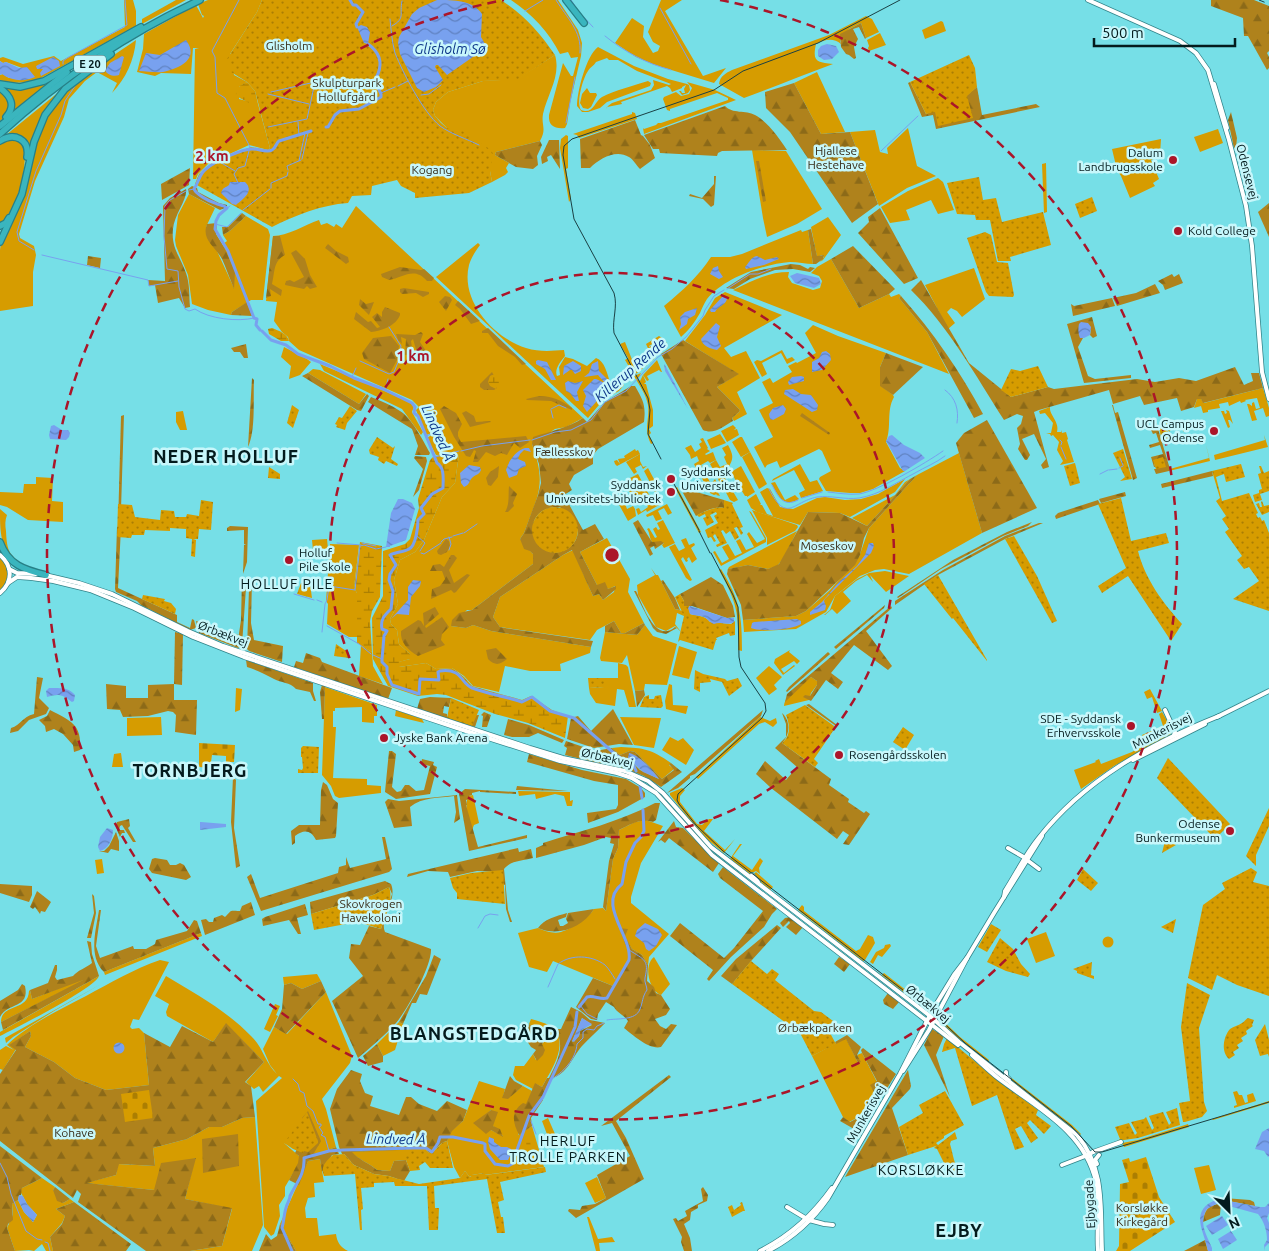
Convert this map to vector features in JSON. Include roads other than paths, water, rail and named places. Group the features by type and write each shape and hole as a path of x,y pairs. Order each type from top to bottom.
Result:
{"highway":[{"name":"E 20","path":"0,130 71,73 106,49 192,0"},
{"name":"E 20","path":"0,134 80,71 130,38 200,0"},
{"path":"566,0 584,23"},
{"path":"0,140 60,89 112,53 188,6"},
{"path":"0,84 20,86 44,81 149,23"},
{"path":"0,124 100,49"},
{"path":"0,242 22,194 34,142 45,114 65,90 112,53"},
{"path":"0,88 9,96 12,105 9,114 0,124"},
{"path":"0,140 10,136 19,138 25,143 28,153 25,172 16,202 8,220 0,226"},
{"path":"0,542 5,553 15,564 24,570 46,575"}],"main road":[{"path":"1088,0 1184,44 1200,57 1210,75 1213,90 1221,111"},
{"name":"Odensevej","path":"1210,75 1244,194 1262,372 1269,398"},
{"name":"Odensevej","path":"1221,111 1229,140"},
{"path":"1,554 9,569 8,583"},
{"name":"Ørbækvej","path":"9,569 18,573 46,575 79,583 130,603 224,646 473,730 563,758 625,771 641,777 663,793 703,840 762,890 791,910 840,952 910,1007 918,1010 949,1033 1072,1130 1088,1155"},
{"path":"0,593 8,583 17,577 53,581 111,596"},
{"name":"Ørbækvej","path":"111,596 193,638 220,648 427,718 560,760 632,778 656,793 700,843 742,872 762,890"},
{"name":"Munkerisvej","path":"1004,897 1005,891 1050,825 1077,797 1135,756 1174,735 1182,734 1269,691"},
{"path":"1165,710 1175,732 1174,735"},
{"name":"Munkerisvej","path":"1116,768 1155,750 1197,725 1220,716"},
{"path":"427,718 433,718 473,730"},
{"name":"Munkerisvej","path":"768,1251 784,1242 828,1198 1036,842 1043,835"},
{"path":"1008,848 1039,869"},
{"path":"752,875 762,890"},
{"path":"791,910 791,912 810,925"},
{"path":"791,910 810,925"},
{"name":"Ørbækvej","path":"810,925 867,966 878,978 985,1066 1065,1128 1088,1155"},
{"path":"840,952 863,968 867,966"},
{"name":"Munkerisvej","path":"900,1074 918,1049 954,975 968,958"},
{"path":"904,1002 959,1042"},
{"path":"985,1066 1002,1076"},
{"path":"1006,1072 1006,1076 1019,1089"},
{"path":"1062,1165 1121,1142"},
{"name":"Ejbygade","path":"1088,1155 1098,1176 1101,1194 1102,1251"},
{"name":"Ejbygade","path":"1088,1155 1097,1192 1098,1251"},
{"path":"1098,1176 1099,1171 1096,1160 1099,1155"},
{"name":"Munkerisvej","path":"760,1251 808,1220 849,1163"},
{"path":"787,1207 808,1220 833,1225"}],"water":[{"name":"Glisholm Sø","path":"437,0 468,3 478,9 482,14 481,37 485,44 480,52 447,75 436,65 435,67 443,80 436,87 424,92 417,88 400,54 398,43 399,37 412,14 419,8"},
{"path":"361,25 367,27 370,32 368,44 364,43 357,27"},
{"path":"186,40 191,52 186,62 176,68 163,72 139,71 146,53 160,55"},
{"path":"827,44 836,46 839,52 832,59 824,60 818,56 818,50 821,46"},
{"path":"122,56 124,57 119,75 113,76 107,73 105,70 110,63"},
{"path":"53,57 59,61 60,66 41,76 40,73 43,69 37,69 36,66"},
{"path":"0,61 19,68 27,67 35,77 27,80 18,80 0,75"},
{"path":"230,182 245,182 248,185 247,195 236,205 232,204 221,193"},
{"path":"757,256 765,260 777,257 779,259 746,269 745,267 750,260"},
{"path":"718,266 723,277 719,279 710,274 713,268"},
{"path":"797,273 819,278 821,284 814,288 795,283 790,276"},
{"path":"723,296 727,297 725,303 715,312 711,312 710,310"},
{"path":"697,308 695,315 688,319 687,324 679,330 681,324 680,317 685,312"},
{"path":"1081,322 1088,323 1091,327 1090,335 1084,338 1080,338 1078,331"},
{"path":"716,323 720,326 717,337 721,346 717,350 705,345 701,339"},
{"path":"826,351 830,354 831,360 822,370 812,372 812,362 819,358 822,352"},
{"path":"538,360 547,362 556,380 551,380 545,369 536,364"},
{"path":"573,361 581,366 581,371 575,374 570,370 563,375 564,366"},
{"path":"598,361 599,371 607,381 604,382 598,375 584,377 589,373 592,364"},
{"path":"665,365 688,409 665,371"},
{"path":"792,377 804,377 804,381 789,385 788,382"},
{"path":"594,379 610,385 621,384 601,392 596,402 587,412 583,406 586,396 583,390"},
{"path":"568,381 575,383 583,381 577,392 579,401 576,401 566,391 565,383"},
{"path":"793,389 801,394 811,395 818,405 817,410 812,412 784,394 785,390"},
{"path":"783,405 786,409 784,414 773,420 770,419 769,414 773,408"},
{"path":"430,413 435,424 442,428 443,434 440,439 435,430"},
{"path":"54,425 62,430 68,430 70,433 66,440 50,439 51,426"},
{"path":"892,435 925,458 903,471 886,441"},
{"path":"525,448 529,448 531,452 524,450 518,459 525,462 526,466 519,469 517,475 509,478 506,470 509,463 513,456"},
{"path":"469,465 480,467 481,470 464,487 461,483 460,473"},
{"path":"398,499 412,503 415,509 406,540 386,547 391,513"},
{"path":"869,543 873,543 874,546 871,553 825,599 825,610 810,615 810,612 857,566 865,555"},
{"path":"413,580 421,581 420,586 411,597 409,615 397,614 391,619 408,600 408,587"},
{"path":"690,606 727,618 734,618 734,622 714,624 704,617 690,614 688,608"},
{"path":"797,619 801,621 801,624 791,628 769,630 751,628 754,622"},
{"path":"49,688 63,688 73,692 75,695 74,701 72,702 61,695 47,697 46,691"},
{"path":"629,753 650,767 659,779 643,772 628,758"},
{"path":"200,822 226,824 226,827 200,830"},
{"path":"107,828 113,830 111,840 106,848 100,851 98,847 100,837"},
{"path":"645,923 658,929 662,935 656,946 649,951 644,943 635,936 637,930"},
{"path":"582,1018 592,1024 580,1031 579,1036 574,1042 572,1041"},
{"path":"119,1042 125,1048 119,1054 113,1048"},
{"path":"1269,1128 1268,1157 1264,1151 1255,1149 1262,1132"},
{"path":"489,1137 494,1139 494,1142 501,1147 511,1149 508,1160 500,1160 490,1149"},
{"path":"19,1195 23,1196 27,1204 37,1215 33,1222 24,1212 18,1200"},
{"path":"1218,1199 1260,1207 1265,1207 1269,1203 1267,1218 1269,1223 1269,1243 1265,1247 1265,1251 1264,1245 1267,1240 1266,1233 1258,1214 1218,1203 1207,1209 1204,1214 1204,1229 1212,1248 1212,1251 1208,1251 1201,1228 1201,1215 1203,1209"},
{"path":"1222,1216 1228,1225 1212,1235 1206,1226"},
{"path":"1231,1231 1237,1240 1223,1249 1218,1239"}],"waterway":[{"path":"63,64 63,61 67,58 127,25 125,0"},
{"path":"238,183 234,174 238,168 245,166 250,147 225,98 217,93 215,57 212,51 239,0"},
{"name":"Lindved Å","path":"350,0 353,5 356,5 363,12 356,24 357,27"},
{"path":"525,11 543,0"},
{"path":"556,0 576,31 579,38 580,53"},
{"path":"571,0 593,27"},
{"path":"392,26 401,18 402,1"},
{"path":"660,8 691,64"},
{"path":"390,19 395,53 420,102 444,129 479,145"},
{"path":"605,36 636,56 671,70"},
{"name":"Lindved Å","path":"326,127 328,127 335,115 340,111 359,109 381,97 375,81 380,61 377,53 368,44"},
{"path":"566,123 575,77"},
{"path":"398,86 408,81"},
{"path":"268,127 307,119 315,82 271,92"},
{"path":"421,95 429,94 441,85"},
{"path":"34,250 19,241 17,232 36,171 61,115 65,101 75,86"},
{"path":"381,93 395,87"},
{"path":"268,94 309,104"},
{"path":"881,151 918,116"},
{"path":"298,122 299,135"},
{"name":"Lindved Å","path":"260,330 256,325 257,319 254,318 228,251 215,229 219,215 227,208 206,199 194,189 204,171 222,159 248,149 270,151 279,141 311,131"},
{"path":"299,161 305,133"},
{"path":"302,159 308,133"},
{"path":"288,170 287,166 301,160"},
{"path":"218,161 235,171"},
{"path":"271,188 271,183 287,176 288,172"},
{"name":"Lindved Å","path":"189,190 194,189"},
{"path":"243,210 270,189"},
{"path":"186,191 170,200 165,206 164,236 167,269 178,271 179,287 185,309 189,311 195,309 224,319 240,320 254,318"},
{"path":"215,224 227,227 241,213"},
{"path":"42,255 148,280 149,286 178,281"},
{"name":"Killerup Rende","path":"727,289 750,274 758,274 771,269"},
{"name":"Killerup Rende","path":"532,440 555,432 571,430 591,420 605,402 626,391 658,357 672,349 686,337 703,316 714,296 724,290"},
{"path":"360,361 389,374 394,372 399,360 401,346 389,327"},
{"name":"Lindved Å","path":"262,331 271,340 286,345 298,354 330,366 412,403 415,407 414,413 418,416 437,463 440,465 443,474 443,488 432,494 421,508 424,514 418,520 413,544 407,550 390,555 396,565 390,574 389,580 393,591 391,609 382,620 382,629 387,631 384,636 382,662 387,667 387,674 392,685 419,694 420,679 439,680 438,672 447,671 457,674 468,686 478,690 522,702 532,697 550,711 574,718 616,755 634,766 636,771"},
{"path":"352,377 356,368"},
{"path":"385,390 388,379"},
{"path":"945,390 952,397 956,405 958,413 957,423"},
{"path":"551,409 559,405 566,408"},
{"path":"551,410 553,418"},
{"path":"426,436 436,432"},
{"name":"Killerup Rende","path":"461,451 482,446 530,440"},
{"path":"1060,440 1062,442 1061,445"},
{"path":"1061,447 1066,459"},
{"name":"Killerup Rende","path":"435,457 459,451"},
{"path":"828,492 843,494 867,492 902,476 943,451"},
{"path":"769,489 775,500 786,508 817,497 859,498 888,488 945,456"},
{"path":"1120,458 1123,465"},
{"path":"1119,468 1123,466"},
{"path":"1109,470 1117,469"},
{"path":"1100,474 1108,470"},
{"path":"772,485 779,497 785,502 798,500"},
{"path":"802,498 822,492"},
{"path":"464,533 477,524"},
{"path":"453,536 463,533"},
{"path":"416,535 425,543 420,551"},
{"path":"449,537 451,544 449,550"},
{"path":"441,542 452,537"},
{"path":"337,543 361,545"},
{"path":"362,543 376,546"},
{"path":"421,553 424,554 441,543"},
{"path":"322,632 329,586 355,590 360,546 364,545 376,549 386,547"},
{"path":"294,594 314,600"},
{"path":"317,600 322,602"},
{"path":"327,626 359,644 371,654"},
{"path":"373,655 382,659"},
{"name":"Lindved Å","path":"640,786 642,798"},
{"name":"Lindved Å","path":"579,1007 587,997 607,998 629,960 629,951 617,921 613,901 615,892 622,884 626,862 635,843 644,831 643,810"},
{"path":"478,928 485,916 490,914 498,915"},
{"path":"607,1020 635,1016 640,1009 647,990 645,980 646,964 629,950"},
{"path":"548,987 558,964 575,957 594,959 600,962 605,965 615,979"},
{"name":"Lindved Å","path":"580,1005 587,1014 597,1019"},
{"name":"Lindved Å","path":"292,1251 282,1228 290,1196 302,1174 304,1158 329,1151 343,1150 426,1148 432,1152 440,1137 453,1137 485,1144 485,1151 495,1164 508,1166 512,1164 529,1116 543,1097 575,1027 577,1012"},
{"name":"Lindved Å","path":"550,1080 560,1074 571,1060 577,1044 583,1038 583,1032 587,1029 594,1030 597,1026 604,1023"},
{"path":"293,1079 298,1084 300,1091 304,1093 307,1106 313,1111 318,1124 321,1124 319,1127 323,1133 321,1135 325,1137 329,1151"},
{"path":"531,1121 536,1134"},
{"path":"0,1163 7,1177 11,1194 26,1231 37,1239 42,1240"},
{"path":"45,1242 48,1243 50,1251"}],"tram line":[{"path":"661,459 648,434 650,410 648,398 614,333 614,293 574,219 563,155 564,146 572,139 714,90 743,71 818,43 900,0"},
{"path":"674,484 699,530"},
{"path":"699,531 710,553"},
{"path":"711,553 738,607 741,667 765,703 766,711 762,718 678,794 677,800 679,804 696,825 723,851 934,1014 965,1043 1071,1126 1095,1152 1102,1152 1269,1102"}],"railway":[{"path":"1259,0 1269,4"}],"place":[{"name":"Dalum Landbrugsskole","path":"1173,160"},
{"name":"Kold College","path":"1178,231"},
{"name":"UCL Campus Odense","path":"1214,431"},
{"name":"Syddansk Universitet","path":"671,479"},
{"name":"Syddansk Universitets-bibliotek","path":"671,492"},
{"name":"Holluf Pile Skole","path":"289,560"},
{"name":"SDE - Syddansk Erhvervsskole","path":"1131,726"},
{"name":"Jyske Bank Arena","path":"384,738"},
{"name":"Rosengårdsskolen","path":"839,755"},
{"name":"Odense Bunkermuseum","path":"1230,831"}],"district":[{"name":"NEDER HOLLUF","path":"226,457"},
{"name":"HOLLUF PILE","path":"287,584"},
{"name":"TORNBJERG","path":"190,771"},
{"name":"BLANGSTEDGÅRD","path":"474,1034"},
{"name":"HERLUF TROLLE PARKEN","path":"568,1150"},
{"name":"KORSLØKKE","path":"921,1170"},
{"name":"EJBY","path":"959,1231"}],"park label":[{"name":"Glisholm","path":"289,46"},
{"name":"Skulpturpark Hollufgård","path":"347,90"},
{"name":"Hjallese Hestehave","path":"836,158"},
{"name":"Kogang","path":"432,170"},
{"name":"Fællesskov","path":"564,452"},
{"name":"Moseskov","path":"827,546"},
{"name":"Skovkrogen Havekoloni","path":"371,911"},
{"name":"Ørbækparken","path":"815,1028"},
{"name":"Kohave","path":"74,1133"},
{"name":"Korsløkke Kirkegård","path":"1142,1215"}]}
